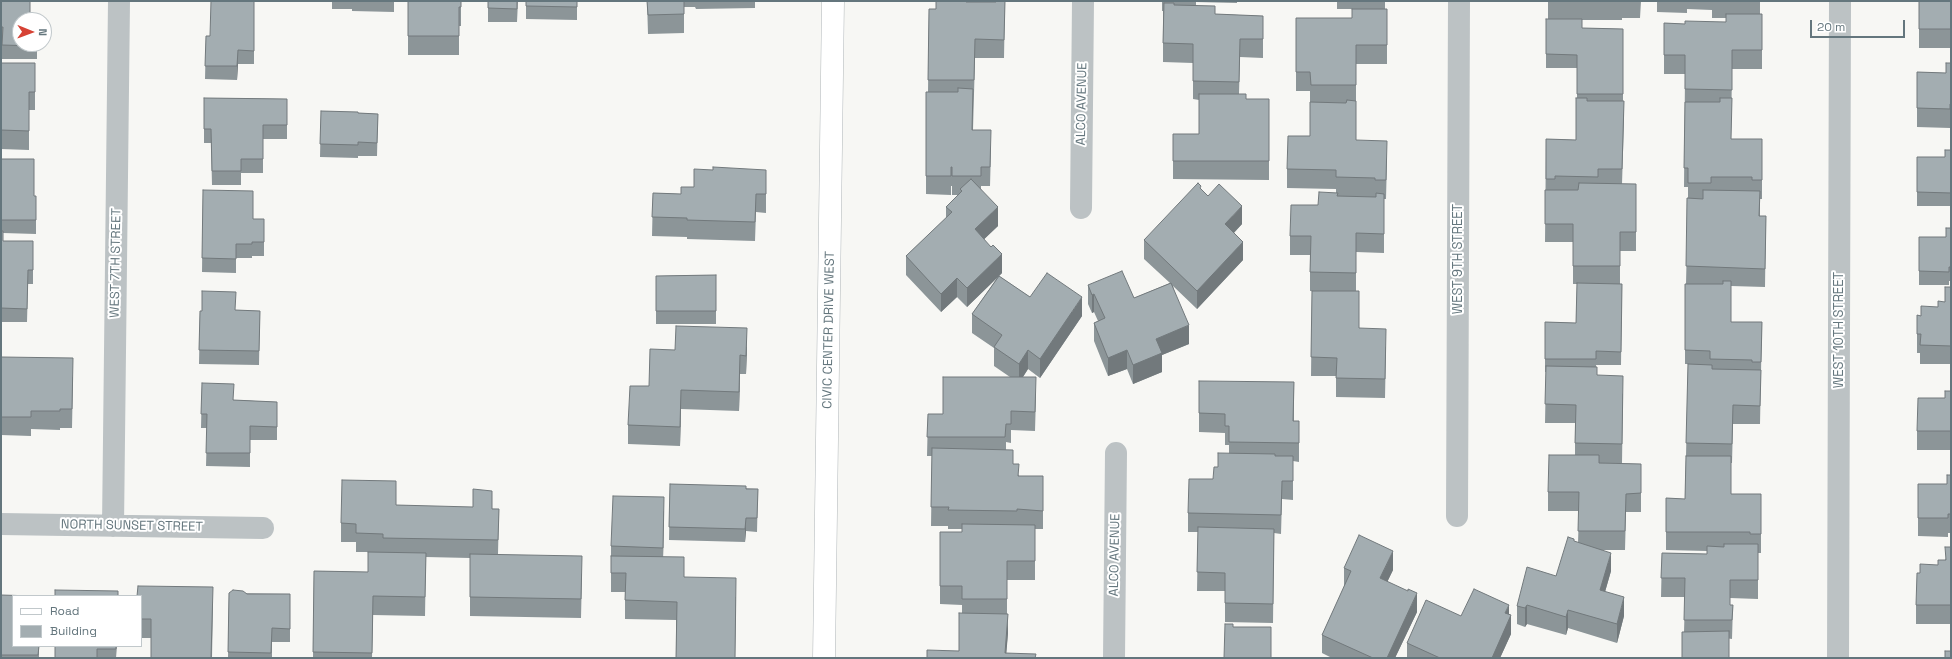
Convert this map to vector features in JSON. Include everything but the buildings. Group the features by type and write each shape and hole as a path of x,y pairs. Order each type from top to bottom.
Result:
{"main road":[{"name":"CIVIC CENTER DRIVE WEST","path":"824,658 833,1"}],"street":[{"name":"WEST 7TH STREET","path":"113,526 119,1"},
{"name":"ALCO AVENUE","path":"1080,208 1082,1"},
{"name":"WEST 9TH STREET","path":"1457,516 1459,1"},
{"name":"WEST 10TH STREET","path":"1838,658 1840,1"},
{"name":"ALCO AVENUE","path":"1114,658 1116,453"},
{"name":"NORTH SUNSET STREET","path":"1,524 263,528"}]}
